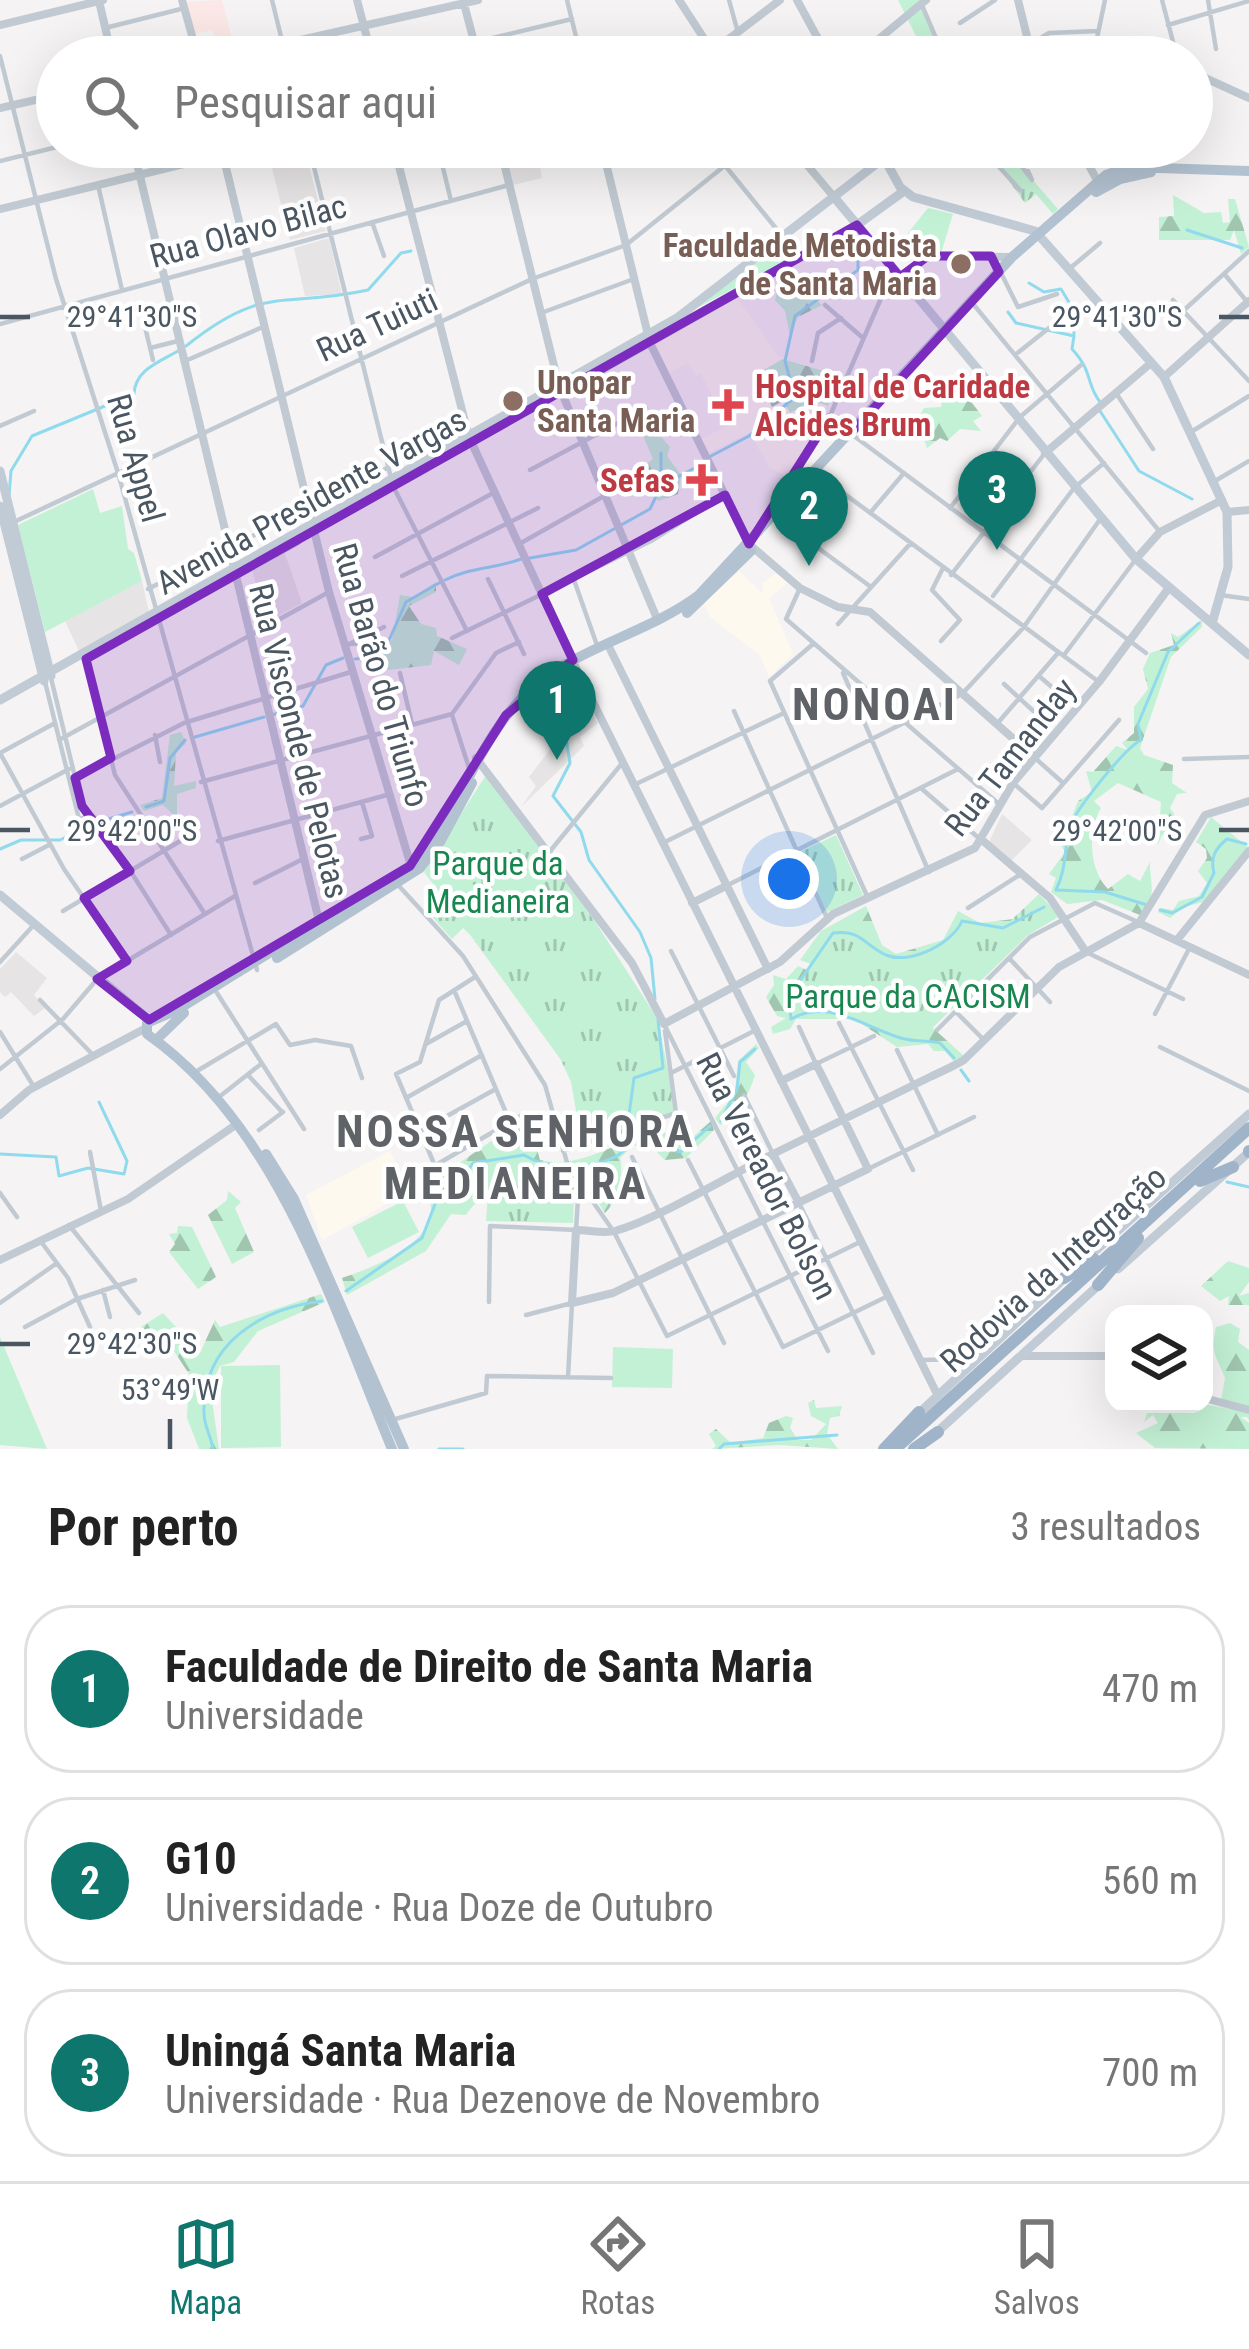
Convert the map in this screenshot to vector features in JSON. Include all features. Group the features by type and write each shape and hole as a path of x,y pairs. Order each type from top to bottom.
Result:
{"highway":[{"path":"1225,1136 1246,1133"},
{"name":"Rodovia da Integração","path":"1128,1235 1200,1181 1246,1133"},
{"name":"Rodovia da Integração","path":"895,1449 1246,1133"},
{"path":"1200,1181 1233,1167"},
{"path":"1064,1278 1128,1235"},
{"path":"1098,1285 1128,1235"},
{"name":"Rodovia da Integração","path":"912,1449 941,1406"},
{"path":"880,1449 920,1412"},
{"path":"912,1449 938,1432"}],"main road":[{"path":"698,309 871,168"},
{"path":"890,168 904,191 936,206 1039,237 1164,377 1227,512 1228,556 1213,620"},
{"path":"948,331 1012,257 1122,172"},
{"path":"154,1029 413,869 519,701 574,663 704,601 1000,273 1098,182 1122,172 1249,173"},
{"path":"698,309 857,225 904,191"},
{"path":"834,197 1138,557 1249,652"},
{"name":"Avenida Presidente Vargas","path":"0,704 698,309"},
{"path":"774,521 852,435"},
{"path":"0,471 7,525"},
{"path":"1076,486 1168,589 1249,652"},
{"path":"0,506 47,677"},
{"name":"Avenida Presidente Vargas","path":"47,677 155,617"},
{"path":"0,898 154,1029 197,1071 238,1123 287,1203 400,1448"},
{"path":"0,898 95,981"},
{"path":"154,1029 238,1123"},
{"path":"1128,1235 1249,1114"},
{"path":"938,1432 1249,1151"},
{"path":"941,1406 981,1359 1064,1278"},
{"path":"1004,1336 1018,1338 1020,1356"},
{"path":"360,1358 392,1420 400,1448"},
{"path":"920,1412 970,1402"}],"street":[{"path":"0,25 100,0 107,36"},
{"path":"272,0 281,36"},
{"path":"357,0 367,36"},
{"path":"319,36 478,0"},
{"path":"567,0 576,36"},
{"path":"679,0 700,36"},
{"path":"729,0 738,34"},
{"path":"736,36 780,0"},
{"path":"797,0 817,36"},
{"path":"960,23 994,0"},
{"path":"1018,0 1025,36"},
{"path":"1096,36 1105,0"},
{"path":"1162,0 1171,36"},
{"path":"1208,0 1216,50"},
{"path":"464,2 472,36"},
{"path":"882,36 924,2 936,36"},
{"path":"1168,25 1249,2"},
{"path":"105,28 183,4 192,36"},
{"path":"500,36 572,19"},
{"path":"1044,36 1097,31"},
{"name":"Rua Appel","path":"0,56 64,306 118,473 184,723 256,966"},
{"path":"1213,82 1249,98"},
{"path":"0,108 36,100"},
{"path":"0,161 36,152"},
{"name":"Rua Visconde de Pelotas","path":"138,168 321,928"},
{"path":"0,209 164,168"},
{"name":"Rua Barão do Triunfo","path":"226,168 329,592 413,869"},
{"path":"314,168 393,483 467,631"},
{"path":"399,168 470,440 622,762 941,1406"},
{"path":"443,168 451,201"},
{"path":"505,168 560,389 656,626"},
{"path":"607,168 649,339 751,547 800,588 838,607 856,608 1063,784"},
{"name":"Rua Tuiuti","path":"7,525 532,278 626,245 723,168"},
{"path":"728,168 799,258"},
{"path":"810,168 834,197"},
{"path":"999,168 1015,186"},
{"path":"1090,168 1098,182"},
{"path":"98,185 122,290"},
{"name":"Rua Olavo Bilac","path":"0,324 509,185"},
{"path":"372,222 384,256"},
{"path":"1068,270 1100,243"},
{"path":"1183,311 1249,251"},
{"path":"871,587 774,521 829,418 882,296 928,256 1012,257"},
{"path":"992,256 1018,307 1057,294"},
{"path":"1164,377 1248,302 1224,274"},
{"path":"541,313 634,279"},
{"path":"1173,300 1249,381"},
{"path":"825,305 863,338"},
{"path":"974,305 1160,532"},
{"path":"812,362 818,333 842,317"},
{"path":"183,362 265,326"},
{"path":"145,327 153,360"},
{"path":"1016,355 1049,328"},
{"path":"150,348 178,341"},
{"path":"951,575 1047,452 1151,363"},
{"path":"950,508 1019,418 1081,364"},
{"path":"1117,393 1153,449"},
{"path":"1191,432 1249,396"},
{"path":"530,470 646,408"},
{"path":"0,426 34,411"},
{"path":"829,418 1146,653"},
{"path":"1144,433 1154,426"},
{"path":"1215,482 1249,461"},
{"path":"993,596 1076,486 1104,463"},
{"path":"148,589 391,467"},
{"path":"981,467 998,479"},
{"path":"870,513 904,473"},
{"path":"819,475 1100,682"},
{"path":"521,543 634,479"},
{"path":"375,557 495,492"},
{"path":"452,638 629,552 725,495"},
{"path":"997,724 1160,532 1224,500"},
{"path":"402,576 538,508"},
{"path":"1227,512 1249,510"},
{"path":"663,843 962,694 1023,628 1101,518"},
{"path":"838,624 910,544"},
{"path":"941,641 960,620 932,590 943,568"},
{"path":"488,578 524,654"},
{"path":"574,578 604,649 768,969"},
{"path":"800,588 786,619 1001,806"},
{"name":"Rua Tamanday","path":"664,1024 768,969 827,918 958,860 982,840 1013,783 1100,682 1168,589"},
{"path":"62,738 329,592"},
{"path":"1220,595 1249,599"},
{"path":"347,645 384,627"},
{"path":"201,782 452,714 496,653 519,642"},
{"path":"813,644 770,681 868,899"},
{"path":"86,658 115,775 205,914"},
{"path":"841,668 929,872"},
{"path":"72,780 184,723 354,671"},
{"path":"400,673 412,724"},
{"path":"1039,676 1061,695"},
{"path":"47,677 79,819 92,816 171,935"},
{"path":"1004,684 1042,719"},
{"path":"734,711 827,918"},
{"path":"634,785 784,713"},
{"path":"452,714 476,764 632,963 664,1024 676,1113 563,1150"},
{"path":"1013,783 1042,808 1119,720"},
{"path":"57,721 0,753 50,845 127,962"},
{"path":"155,735 160,762"},
{"path":"1184,759 1249,757"},
{"path":"549,852 622,762"},
{"path":"0,806 70,768"},
{"path":"692,903 958,769"},
{"path":"921,788 1022,874 1065,919 1086,952 1183,999"},
{"path":"218,841 389,794"},
{"path":"489,1303 490,1226 614,1232 964,1060 1037,988 1086,952 1144,925 1205,815 1249,801"},
{"path":"361,839 372,836 362,802"},
{"path":"63,911 187,837"},
{"path":"22,859 50,845"},
{"path":"1155,1015 1183,942 1249,851"},
{"path":"255,883 303,859"},
{"path":"968,908 1022,874"},
{"path":"396,883 476,976 544,1085 569,1167 614,1232 667,1336 861,1241"},
{"path":"0,1069 64,1018 95,981 235,896"},
{"path":"937,1030 1030,937 1100,903 1249,976"},
{"path":"0,962 31,928"},
{"path":"671,951 734,1076"},
{"path":"1009,958 1050,1002"},
{"path":"435,1166 396,1074 420,1062 439,1000 476,976"},
{"path":"216,990 304,1129"},
{"path":"454,990 510,1122"},
{"path":"40,1000 64,1018 94,1056"},
{"path":"956,1012 985,1040"},
{"path":"426,1044 467,1021"},
{"path":"838,1023 913,1171"},
{"path":"197,1071 276,1024 290,1045 315,1040 351,1046 362,1078"},
{"name":"Rua Vereador Bolson","path":"664,1024 828,1351"},
{"path":"799,1028 868,1169"},
{"path":"0,1115 34,1088 154,1029"},
{"path":"673,1072 756,1030"},
{"path":"0,1032 34,1088"},
{"path":"781,1081 874,1036"},
{"path":"897,1050 938,1135"},
{"path":"1168,1051 1249,1091"},
{"path":"406,1098 482,1055"},
{"path":"219,1097 262,1064"},
{"path":"248,1075 282,1112"},
{"path":"420,1131 496,1088"},
{"path":"744,1095 873,1353"},
{"path":"259,1130 290,1106"},
{"path":"422,1173 524,1114"},
{"path":"526,1315 639,1281 974,1117"},
{"path":"2,1255 134,1196 238,1123"},
{"path":"90,1152 101,1211"},
{"path":"632,1156 724,1343"},
{"path":"688,1160 783,1347 888,1296"},
{"path":"568,1377 579,1183"},
{"path":"0,1193 16,1217"},
{"path":"69,1225 139,1313"},
{"path":"39,1238 90,1327"},
{"path":"0,1303 57,1263"},
{"path":"25,1327 77,1299 135,1280"},
{"path":"103,1290 110,1317"},
{"path":"1020,1356 1105,1356"},
{"path":"920,1360 981,1359"},
{"path":"392,1420 486,1393 487,1376 610,1378"},
{"path":"1213,1401 1249,1410"}],"highlighted area":[{"path":"857,225 900,277 928,256 991,256 999,272 850,434 829,418 749,544 725,495 542,594 573,660 506,715 410,866 149,1020 97,979 127,961 84,898 130,871 82,806 75,778 111,758 86,659"}],"shaded area":[{"path":"222,0 231,36 214,36 212,30 195,34 186,2"},
{"path":"272,168 310,168 326,231 290,240"},
{"path":"509,168 540,168 542,178 513,185"},
{"path":"329,238 342,294 305,296 294,248"},
{"path":"737,298 779,357 842,376 790,479 770,468 749,433 708,453 701,439 727,426 701,374 696,376 688,363 669,373 654,343"},
{"path":"284,551 302,603 265,623 252,569"},
{"path":"739,571 763,594 762,584 776,573 788,583 769,598 793,654 769,677 760,655 710,617 704,604"},
{"path":"142,581 149,612 79,651 65,621"},
{"path":"590,709 598,723 580,737 584,746 521,807 536,786 529,777 552,747 550,740"},
{"path":"1002,814 1032,840 1011,861 989,842"},
{"path":"16,952 47,978 34,995 45,1008 34,1016 11,992 5,997 0,992 0,969"},
{"path":"390,1151 409,1192 322,1240 306,1195"}],"green space":[{"path":"898,0 919,0 933,36 916,36"},
{"path":"999,168 1022,168 1058,209 1053,214 1036,194 1025,203"},
{"path":"1173,195 1204,213 1221,212 1223,223 1230,222 1228,199 1235,199 1249,247 1241,254 1234,230 1230,240 1159,240 1159,217 1174,216"},
{"path":"928,208 953,214 941,253 923,253 908,233"},
{"path":"782,241 793,257 697,308"},
{"path":"801,285 822,305 798,317 790,336 785,311 775,300 777,292"},
{"path":"783,359 841,376 828,406 813,400 790,413 783,401 772,407 760,381 765,369"},
{"path":"956,382 982,416 973,421 981,431 960,429 947,441 940,438 927,448 924,439 909,436 924,408 941,407 942,399 933,387 955,389"},
{"path":"643,416 670,447 667,456 681,475 678,494 658,501 638,470 653,459 639,426"},
{"path":"93,489 100,513 122,506 128,549 134,553 142,581 45,632 18,525"},
{"path":"436,582 436,592 409,606 421,624 436,628 437,636 467,649 459,665 434,651 431,665 388,670 370,661 370,654 392,640 400,595 413,597"},
{"path":"1202,620 1202,627 1171,657 1140,748 1144,755 1173,765 1172,783 1187,793 1177,794 1170,808 1178,820 1169,836 1162,835 1158,845 1161,802 1118,783 1094,801 1101,808 1092,849 1101,881 1108,889 1128,874 1140,881 1150,862 1149,901 1140,915 1102,900 1067,904 1051,892 1056,878 1049,874 1065,852 1053,832 1068,827 1078,801 1092,792 1086,771 1093,772 1116,746 1128,750 1122,743 1134,733 1134,707 1148,689 1143,669 1150,653 1174,645 1171,633 1178,637"},
{"path":"181,732 186,743 176,753 174,786 196,781 196,788 177,794 177,818 163,805 144,811 140,805 162,798 170,735"},
{"name":"Parque da Medianeira","path":"486,775 596,923 657,1018 677,1112 581,1139 571,1082 561,1060 471,936 463,928 452,939 428,912 444,898 424,872"},
{"path":"1211,817 1249,848 1203,902 1184,907 1170,918 1158,912 1161,908 1173,910 1179,901 1199,896 1207,883 1198,871 1207,858 1206,849 1196,842"},
{"path":"836,835 863,895 827,912 800,852"},
{"name":"Parque da CACISM","path":"1039,894 1060,916 1028,935 920,1040 824,1012 791,1019 788,989 802,978 833,933 859,933 887,955 920,953 949,939 962,921 1003,928"},
{"path":"866,906 882,945 896,954 943,940 958,911 980,923 1056,914 938,956 819,967 800,960 821,931"},
{"path":"798,966 933,1028 965,1057 954,1062 945,1051 934,1051 928,1044 897,1047 854,1019 796,1019 790,1029 773,1034 771,1027 786,1018 777,1016 766,997 774,985 773,975 786,979"},
{"path":"756,1044 759,1048 746,1062 755,1075 750,1088 737,1110 720,1125 715,1118 735,1093 738,1061"},
{"path":"528,1116 540,1160 557,1162 650,1135 666,1133 674,1144 685,1144 711,1121 714,1130 686,1158 665,1160 651,1146 633,1146 620,1158 619,1186 605,1213 575,1167 568,1170 576,1193 545,1197 493,1191 466,1215 451,1214 426,1251 347,1295 342,1278 396,1254 420,1235 431,1210 430,1183"},
{"path":"228,1191 241,1202 235,1208 254,1252 232,1264 208,1215 227,1200"},
{"path":"497,1191 574,1200 573,1223 486,1221 488,1195"},
{"path":"403,1201 419,1232 368,1258 352,1227"},
{"path":"178,1226 192,1227 216,1277 198,1289 169,1252 175,1244 169,1234 177,1233"},
{"path":"1228,1261 1249,1268 1249,1282 1239,1296 1249,1293 1249,1305 1228,1305 1229,1296 1220,1301 1201,1286"},
{"path":"321,1294 325,1302 258,1331 234,1362 220,1366 210,1386 219,1449 199,1449 187,1418 189,1374 174,1351 147,1354 138,1329 163,1313 200,1353 215,1320 220,1327"},
{"path":"1230,1323 1240,1329 1238,1342 1249,1350 1249,1407 1221,1400 1225,1378 1214,1336 1216,1327"},
{"path":"0,1337 47,1449 0,1445"},
{"path":"613,1347 673,1349 672,1388 612,1387"},
{"path":"280,1365 281,1447 221,1448 221,1366"},
{"path":"814,1400 816,1408 842,1406 839,1416 830,1418 827,1434 838,1449 779,1445 712,1449 716,1446 709,1434 716,1429 731,1443 763,1438 769,1423 786,1416 793,1418 790,1428 798,1440 811,1440 826,1424 811,1416 808,1403"},
{"path":"1213,1406 1249,1412 1249,1420 1241,1417 1249,1423 1249,1449 1155,1448 1136,1433 1158,1423 1153,1415 1144,1422 1147,1413 1213,1413"}],"waterway":[{"path":"1187,230 1242,248"},
{"path":"186,346 213,326 255,306 368,290 401,253 411,251"},
{"path":"711,456 749,436 795,397 785,361 795,316 858,270 858,261"},
{"path":"1029,283 1044,292 1061,289 1073,309 1074,334"},
{"path":"1008,312 1016,323 1074,336 1072,349 1100,402"},
{"path":"9,496 11,471 32,436 134,394 143,373 178,351"},
{"path":"795,397 834,392"},
{"path":"1100,411 1139,471 1192,499"},
{"path":"661,453 661,486"},
{"path":"530,558 576,550 650,509 661,486 704,463"},
{"path":"445,580 521,559"},
{"path":"355,659 382,656 406,602 439,583"},
{"path":"1147,905 1105,892 1056,890 1074,819 1090,794 1141,740 1138,724 1168,652 1199,623"},
{"path":"272,715 303,706 326,665 343,658"},
{"path":"561,707 570,763 553,796 581,832 589,860 640,932 651,958 655,999"},
{"path":"195,737 264,717"},
{"path":"146,807 164,801 170,758 185,740"},
{"path":"105,820 132,812"},
{"path":"0,849 21,840 60,840 93,824"},
{"path":"1160,910 1172,913 1202,897 1214,873 1214,854 1227,839 1246,844"},
{"path":"954,1058 940,1043 901,1038 846,1016 819,1012 791,1019 788,989 802,978 833,933 850,933 886,955 907,957 940,945 962,921 1003,928 1044,907"},
{"path":"628,1122 634,1078 663,1068 658,1020"},
{"path":"721,1121 737,1089 740,1062 755,1049"},
{"path":"961,1070 969,1081"},
{"path":"0,1154 56,1157 59,1176 88,1168 124,1174 127,1161 99,1102"},
{"path":"346,1291 422,1238 437,1199 453,1191 473,1163 524,1155 545,1164 581,1166 615,1157 633,1142 647,1138 681,1152 710,1126"},
{"path":"1227,1182 1249,1187"},
{"path":"213,1449 204,1418 206,1389 224,1349 239,1334 277,1312 322,1301"},
{"path":"719,1449 724,1444 837,1435"},
{"path":"439,1449 463,1449"}],"place":[{"name":"Faculdade Metodista de Santa Maria","path":"961,264"},
{"name":"Unopar Santa Maria","path":"513,401"},
{"name":"Hospital de Caridade Alcides Brum","path":"728,405"},
{"name":"Sefas","path":"702,480"},
{"name":"Uningá Santa Maria","path":"997,550"},
{"name":"G10","path":"809,566"},
{"name":"Faculdade de Direito de Santa Maria","path":"557,760"}],"district":[{"name":"NONOAI","path":"875,704"},
{"name":"NOSSA SENHORA MEDIANEIRA","path":"516,1157"}]}
